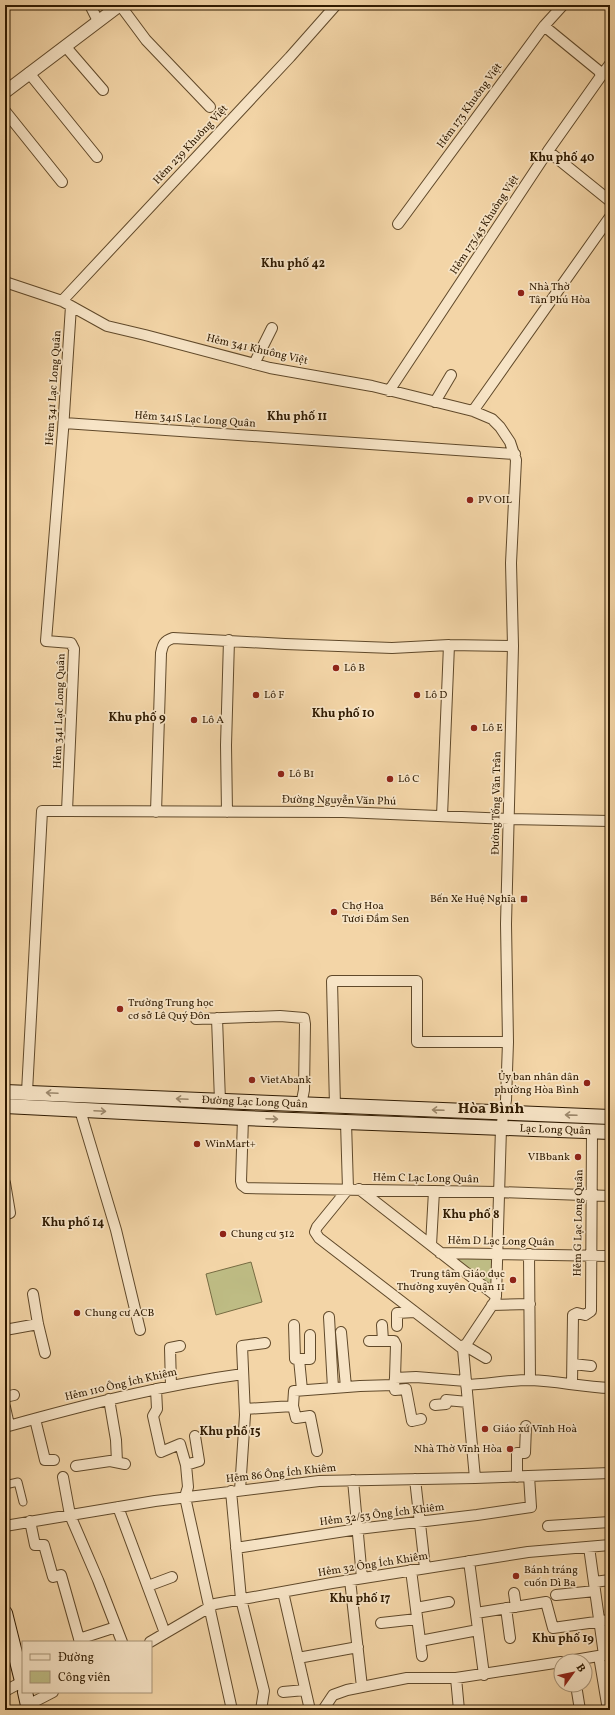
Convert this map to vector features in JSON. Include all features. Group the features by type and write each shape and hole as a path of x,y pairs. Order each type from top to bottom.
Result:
{"main road":[{"name":"Đường Lạc Long Quân","path":"5,1092 505,1113"},
{"name":"Đường Lạc Long Quân","path":"5,1106 243,1118 501,1128"},
{"name":"Lạc Long Quân","path":"505,1113 610,1117"},
{"name":"Lạc Long Quân","path":"501,1128 610,1132"},
{"path":"5,1613 8,1641 22,1685"}],"street":[{"path":"90,5 98,21"},
{"path":"5,92 120,5 146,40 210,107"},
{"name":"Hẻm 239 Khuông Việt","path":"62,301 290,57 336,5"},
{"name":"Hẻm 173 Khuông Việt","path":"398,224 544,26 563,5"},
{"path":"544,26 599,71 601,76"},
{"path":"65,46 103,90"},
{"name":"Hẻm 173/45 Khuông Việt","path":"389,391 548,151 610,64"},
{"path":"29,73 97,157"},
{"path":"5,111 62,182"},
{"path":"548,151 610,201"},
{"path":"473,411 610,217"},
{"name":"Hẻm 341 Khuông Việt","path":"5,282 62,301 107,326 270,368 372,386 473,411 492,419 500,427 510,442 515,454"},
{"name":"Hẻm 341 Lạc Long Quân","path":"68,811 74,649 71,643 46,641 64,423 71,306"},
{"path":"254,364 272,328"},
{"path":"435,402 451,375"},
{"name":"Hẻm 341S Lạc Long Quân","path":"64,423 515,454"},
{"name":"Đường Tống Văn Trân","path":"494,1301 498,1253 498,1192 501,1128 505,1113 508,1042 506,924 513,646 511,563 515,454"},
{"path":"156,812 163,644 166,640 173,638 392,648 449,645 513,646"},
{"path":"227,812 226,744 229,640"},
{"path":"442,816 449,645"},
{"path":"27,1092 42,811 68,811"},
{"name":"Đường Nguyễn Văn Phú","path":"68,811 343,812 509,819 610,821"},
{"path":"335,1106 332,981 417,981 417,1042 508,1042"},
{"path":"196,1019 280,1016 304,1018 304,1090 301,1105"},
{"path":"217,1018 220,1101"},
{"path":"80,1110 116,1230 140,1330"},
{"name":"Hẻm C Lạc Long Quân","path":"243,1118 241,1181 242,1186 246,1188 498,1192 610,1196"},
{"path":"346,1122 348,1189 317,1227 315,1232 319,1238 415,1312 464,1347 486,1358"},
{"name":"Hẻm G Lạc Long Quân","path":"572,1364 574,1315 577,1313 585,1315 589,1314 591,1311 592,1131"},
{"path":"5,1182 10,1213 5,1214"},
{"path":"359,1189 440,1253 494,1301 530,1304"},
{"path":"430,1245 434,1191"},
{"name":"Hẻm D Lạc Long Quân","path":"440,1253 610,1256"},
{"path":"529,1254 530,1380"},
{"path":"33,1294 45,1353"},
{"path":"475,1478 464,1347 494,1301"},
{"path":"397,1326 397,1313 415,1312"},
{"path":"329,1317 333,1388"},
{"path":"5,1330 38,1324"},
{"path":"294,1325 295,1359 310,1359 310,1335"},
{"path":"382,1325 383,1341"},
{"path":"341,1332 346,1387"},
{"path":"369,1341 394,1341 396,1345 395,1390 406,1389 412,1421 421,1419"},
{"path":"261,1710 264,1691 241,1599 236,1548 236,1491 245,1409 242,1346 264,1343"},
{"path":"172,1386 170,1348 180,1346"},
{"path":"299,1359 302,1390"},
{"path":"572,1384 572,1364 591,1366"},
{"name":"Hẻm 110 Ông Ích Khiêm","path":"7,1426 110,1399 172,1386 244,1374"},
{"path":"317,1451 310,1416 296,1418 293,1406 294,1391 395,1382 416,1378 466,1383 530,1380 572,1384 590,1388 610,1388"},
{"path":"156,1389 158,1409 153,1416 161,1452 180,1444 186,1465 188,1487 185,1497 208,1608 232,1710"},
{"path":"76,1466 110,1461 121,1463 110,1399"},
{"path":"435,1405 446,1404 446,1400 468,1402"},
{"path":"245,1409 293,1406"},
{"path":"5,1407 7,1426"},
{"path":"35,1418 45,1460 54,1460"},
{"path":"517,1477 517,1453 525,1453 526,1426"},
{"path":"186,1465 199,1461 195,1436"},
{"name":"Hẻm 86 Ông Ích Khiêm","path":"5,1526 185,1497 319,1481 517,1477 610,1473"},
{"name":"Hẻm 32/53 Ông Ích Khiêm","path":"236,1548 358,1529 531,1507 529,1476"},
{"path":"63,1477 70,1515 122,1641"},
{"path":"415,1479 425,1568"},
{"path":"353,1480 362,1578"},
{"path":"5,1485 18,1482 22,1502"},
{"path":"118,1507 165,1633"},
{"path":"30,1521 35,1545 44,1545 53,1577 61,1575 80,1640 116,1626"},
{"path":"548,1526 610,1522"},
{"name":"Hẻm 32 Ông Ích Khiêm","path":"152,1641 215,1604 362,1578 528,1552 610,1545"},
{"path":"589,1547 604,1655 608,1710"},
{"path":"469,1561 484,1674"},
{"path":"411,1570 422,1656"},
{"path":"148,1586 172,1577"},
{"path":"350,1580 362,1687"},
{"path":"556,1596 594,1586 610,1580"},
{"path":"282,1592 310,1710"},
{"path":"510,1638 511,1608 514,1593"},
{"path":"416,1608 449,1602"},
{"path":"476,1613 546,1602 553,1628 610,1620"},
{"path":"381,1624 417,1618"},
{"path":"420,1641 478,1630"},
{"path":"298,1658 358,1647"},
{"path":"593,1657 604,1655"},
{"path":"323,1710 333,1696 347,1690 407,1678 456,1678 553,1663"},
{"path":"456,1678 458,1710"},
{"path":"283,1692 306,1690"},
{"path":"5,1691 25,1695 44,1693"},
{"path":"577,1693 580,1710"}],"green space":[{"path":"460,1256 494,1257 494,1289 456,1259"},
{"path":"251,1262 262,1302 216,1315 206,1274"}],"place":[{"name":"Nhà Thờ Tân Phú Hòa","path":"521,293"},
{"name":"PV OIL","path":"470,500"},
{"name":"Lô B","path":"336,668"},
{"name":"Lô F","path":"256,695"},
{"name":"Lô D","path":"417,695"},
{"name":"Lô A","path":"194,720"},
{"name":"Lô E","path":"474,728"},
{"name":"Lô B1","path":"281,774"},
{"name":"Lô C","path":"390,779"},
{"name":"Bến Xe Huệ Nghĩa","path":"524,899"},
{"name":"Chợ Hoa Tươi Đầm Sen","path":"334,912"},
{"name":"Trường Trung học cơ sở Lê Quý Đôn","path":"120,1009"},
{"name":"VietAbank","path":"252,1080"},
{"name":"Ủy ban nhân dân phường Hòa Bình","path":"587,1083"},
{"name":"WinMart+","path":"197,1144"},
{"name":"VIBbank","path":"578,1157"},
{"name":"Chung cư 312","path":"223,1234"},
{"name":"Trung tâm Giáo dục Thường xuyên Quận 11","path":"513,1280"},
{"name":"Chung cư ACB","path":"77,1313"},
{"name":"Giáo xứ Vĩnh Hoà","path":"485,1429"},
{"name":"Nhà Thờ Vĩnh Hòa","path":"510,1449"},
{"name":"Bánh tráng cuốn Dì Ba","path":"516,1576"}],"district":[{"name":"Khu phố 40","path":"562,158"},
{"name":"Khu phố 42","path":"293,264"},
{"name":"Khu phố 11","path":"297,417"},
{"name":"Khu phố 10","path":"343,714"},
{"name":"Khu phố 9","path":"137,718"},
{"name":"Hòa Bình","path":"491,1109"},
{"name":"Khu phố 8","path":"471,1215"},
{"name":"Khu phố 14","path":"73,1223"},
{"name":"Khu phố 15","path":"230,1432"},
{"name":"Khu phố 17","path":"360,1599"},
{"name":"Khu phố 19","path":"563,1639"}]}
